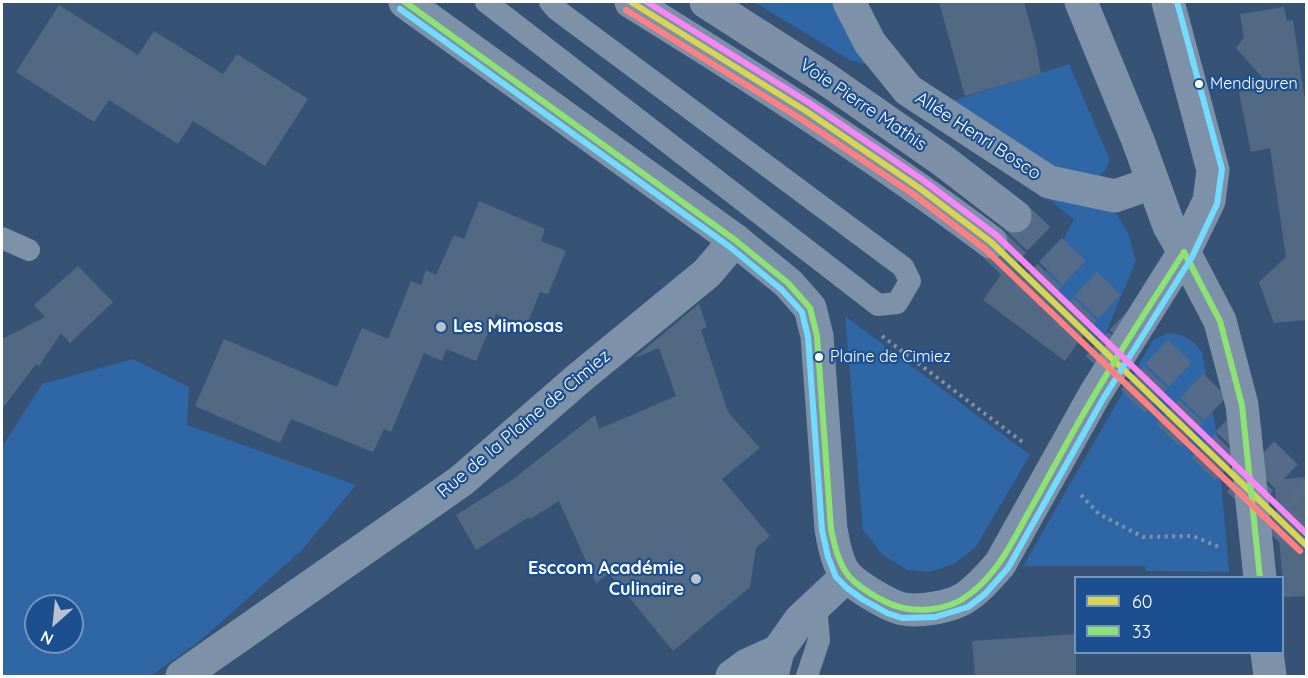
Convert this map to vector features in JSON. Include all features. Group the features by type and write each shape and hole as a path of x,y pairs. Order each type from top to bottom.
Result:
{"highway":[{"name":"Voie Pierre Mathis","path":"631,2 815,117 918,187 991,242"},
{"name":"Voie Pierre Mathis","path":"706,2 836,85 942,159 1015,216"}],"street":[{"path":"405,2 735,240 788,283 810,308 817,336 831,529 836,554 847,576 873,595 902,609 929,609 962,600 981,585 1000,564 1044,457 1095,394 1184,252 1209,201 1214,171 1168,2"},
{"name":"Allée Henri Bosco","path":"849,2 870,43 908,90 1049,182 1115,196 1152,183"},
{"path":"1081,2 1137,138 1169,226 1220,321 1242,405 1259,570"},
{"name":"Rue de la Plaine de Cimiez","path":"182,676 461,481 578,378 706,273 735,240"},
{"path":"732,676 747,665 775,664 800,620 847,576"},
{"path":"1267,654 1270,676"}],"lane":[{"path":"486,2 878,305 897,303 910,281 903,267 556,10 550,2"},
{"path":"2,238 29,250"},
{"path":"807,676 819,640 816,605"}],"path":[{"path":"879,334 1044,457 1099,514 1143,537 1193,536 1259,570"}],"shaded area":[{"path":"754,2 837,2 869,65 850,60"},
{"path":"1069,64 1110,160 1101,176 1094,181 1075,181 949,102"},
{"path":"1024,178 1106,206 1118,216 1128,233 1136,261 1100,347 1039,283 1074,220"},
{"path":"845,316 1030,455 975,548 954,564 929,572 907,570 883,555 863,530"},
{"path":"1168,333 1187,338 1202,352 1217,435 1229,572 1146,571 1145,566 1023,566 1153,340"},
{"path":"133,359 189,387 187,425 356,485 302,550 201,640 151,676 2,676 2,447 42,384"}],"building":[{"path":"939,2 1024,2 1041,74 965,96"},
{"path":"59,5 138,55 154,31 223,74 237,54 308,99 265,166 193,121 178,144 109,100 94,122 16,72"},
{"path":"1284,7 1287,21 1293,20 1306,107 1306,320 1274,323 1259,282 1286,257 1270,148 1251,152 1239,92 1269,85 1236,48 1244,37 1240,14"},
{"name":"Les Mimosas","path":"479,201 545,229 541,241 566,251 548,294 540,292 526,327 496,314 476,361 446,349 442,361 424,353 391,432 384,429 373,452 291,419 280,443 195,406 224,339 337,387 362,328 388,339 411,281 421,285 426,270 436,275 454,235 464,239"},
{"path":"1010,262 1092,323 1065,361 983,300"},
{"path":"78,266 113,302 70,343 61,333 39,366 36,364 2,409 2,339 45,317 34,305"},
{"path":"699,304 707,327 701,330 728,412 760,448 722,479 770,536 756,548 750,587 673,651 609,573 596,583 559,501 476,550 456,515 512,480 595,415 599,429 676,396 659,348 634,358"},
{"path":"1306,477 1306,596 1284,597 1274,480"},
{"path":"1074,634 1076,676 975,676 972,641"}],"tunnel":[{"path":"1015,216 1306,495"},
{"path":"991,242 1306,545"}],"transit line":[{"name":"33","path":"405,2 735,240 788,283 810,308 817,336 831,529 837,555 847,573 861,588 895,605 917,610 951,605 970,594 989,576 1011,544 1106,376 1184,252"},
{"name":"60","path":"631,2 806,111 918,187 991,242 1306,545"},
{"path":"647,2 811,104 923,180 996,235 1306,533"},
{"path":"400,9 730,247 782,290 802,312 808,337 822,530 828,557 836,577 847,588 887,613 902,618 935,617 968,607 985,594 1008,568 1103,399 1192,257 1217,204 1222,169 1177,2"},
{"path":"626,10 801,119 913,194 985,249 1300,551"},
{"name":"33","path":"1184,252 1220,321 1242,405 1260,576"}],"place":[{"name":"Mendiguren","path":"1199,84"},
{"name":"Les Mimosas","path":"441,327"},
{"name":"Plaine de Cimiez","path":"819,357"},
{"name":"Esccom Académie Culinaire","path":"696,579"}]}
